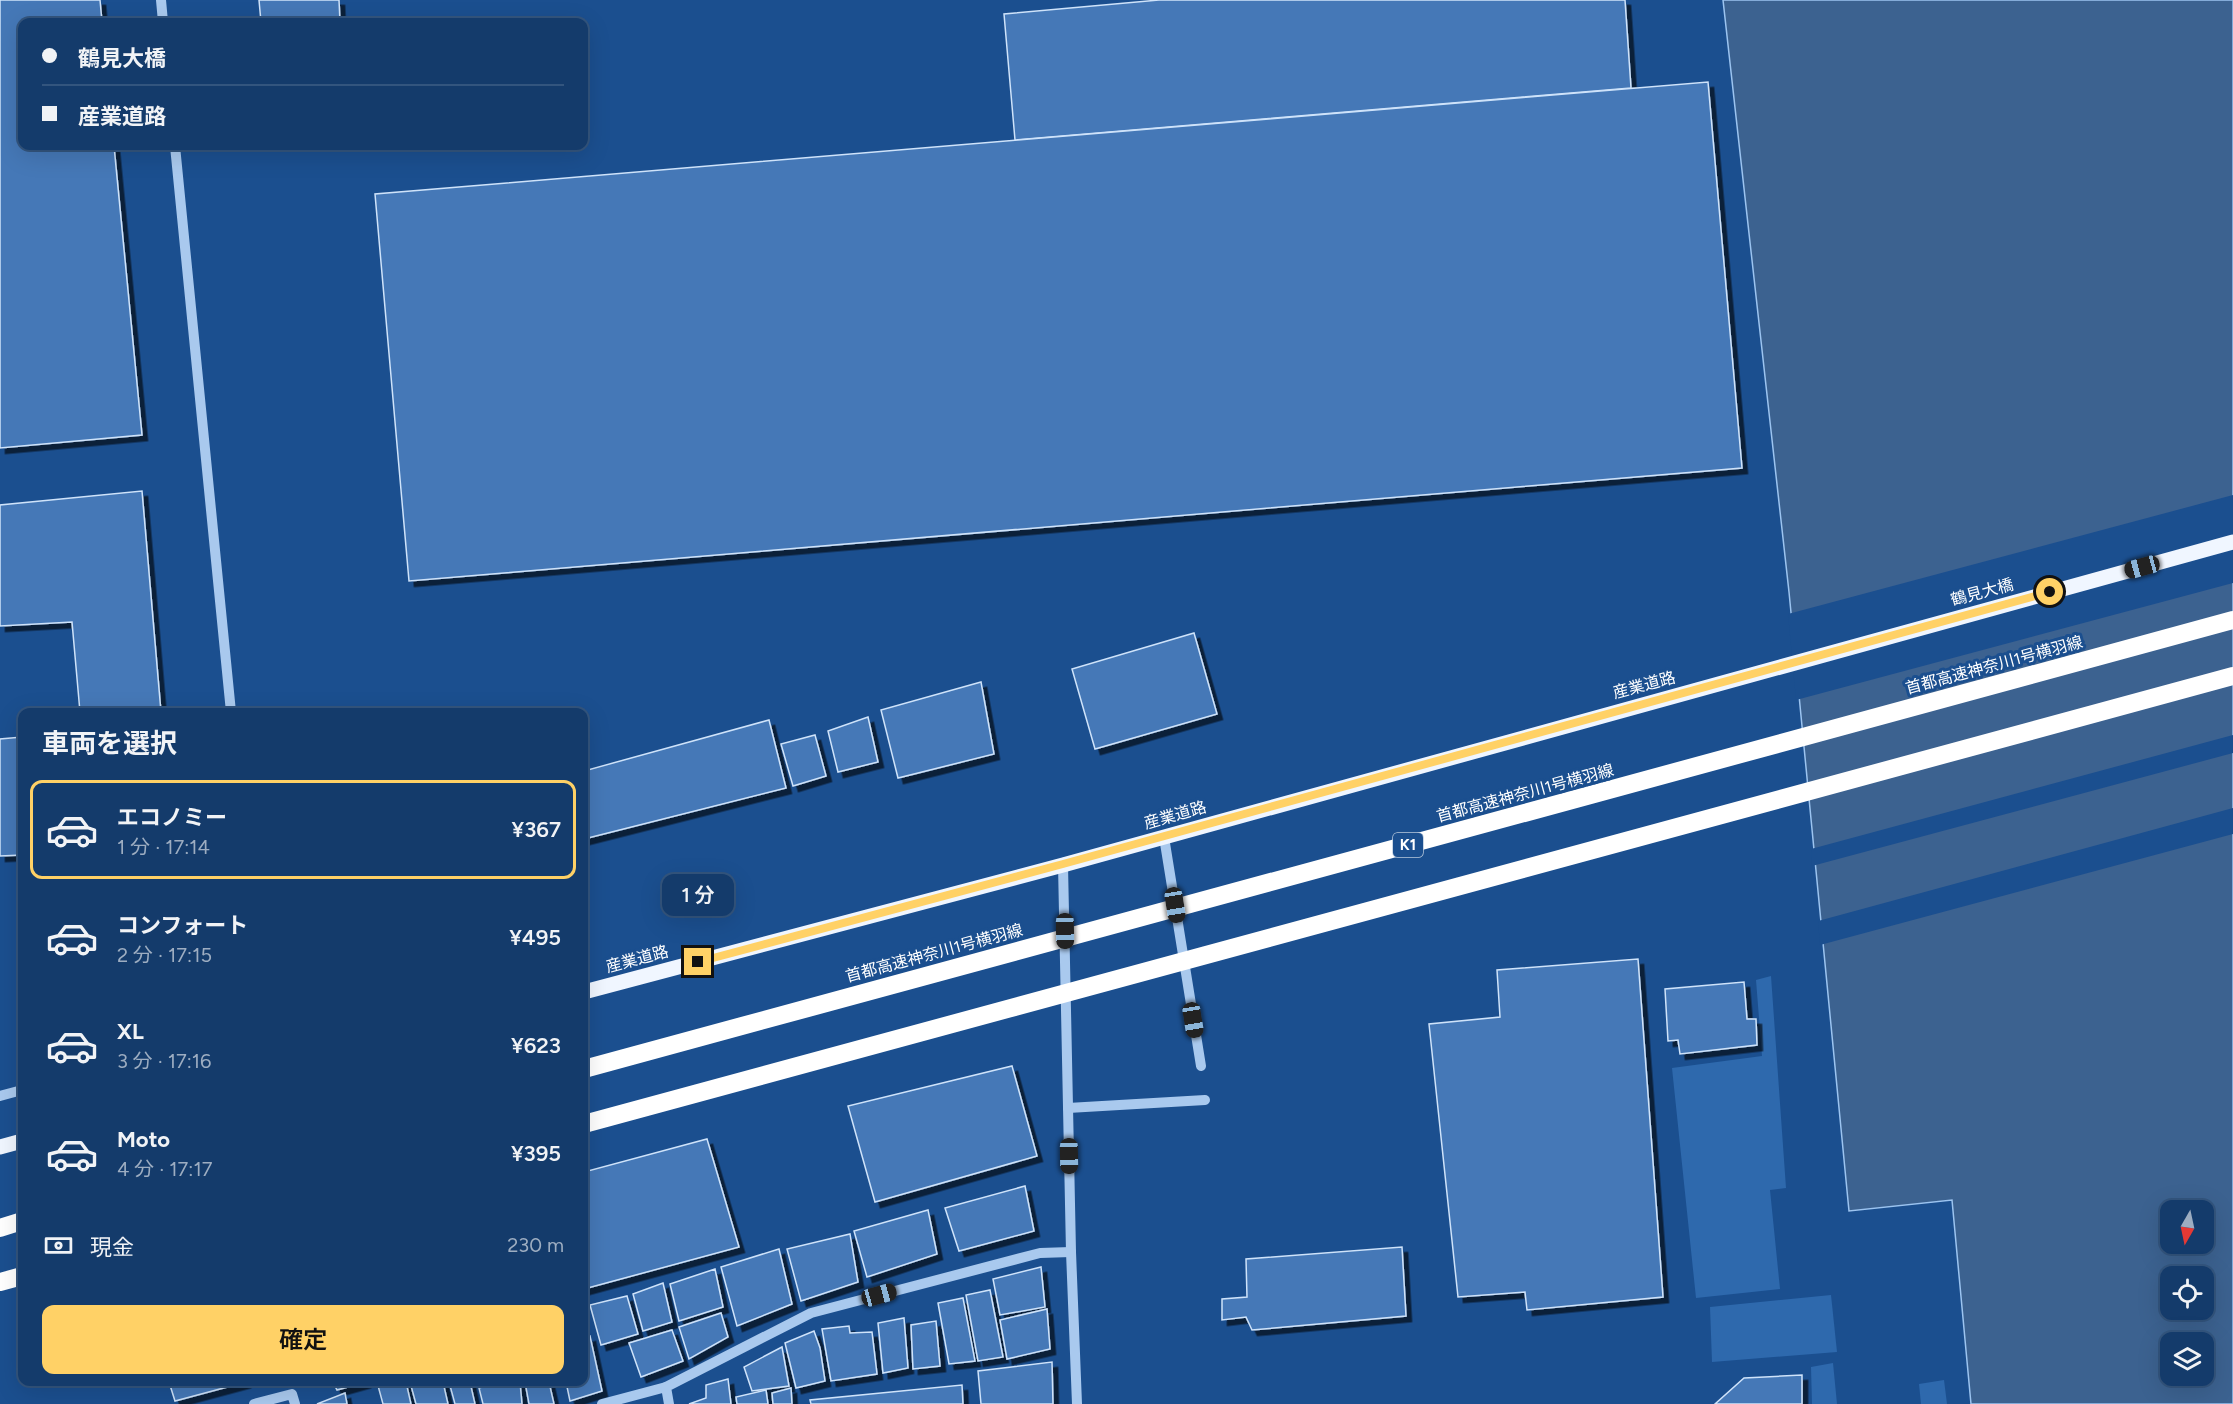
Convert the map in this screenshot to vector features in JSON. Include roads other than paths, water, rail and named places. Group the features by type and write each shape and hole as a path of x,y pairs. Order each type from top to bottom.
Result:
{"highway":[{"name":"首都高速神奈川1号横羽線","path":"588,1068 2233,620"},
{"path":"588,1123 2233,675"},
{"path":"0,1227 18,1222"},
{"path":"0,1282 18,1277"}],"main road":[{"name":"鶴見大橋","path":"1776,668 2233,542"},
{"name":"産業道路","path":"588,991 1164,837 1776,668"},
{"path":"0,1147 18,1142"}],"street":[{"path":"161,0 163,18"},
{"path":"175,150 231,708"},
{"path":"1164,837 1201,1066"},
{"path":"1063,864 1071,1252 1077,1404"},
{"path":"0,1096 18,1091"},
{"path":"1068,1108 1205,1100"},
{"path":"602,1404 666,1388 811,1313 1040,1253 1071,1252"},
{"path":"666,1388 669,1404"},
{"path":"254,1404 292,1394 295,1404"}]}
